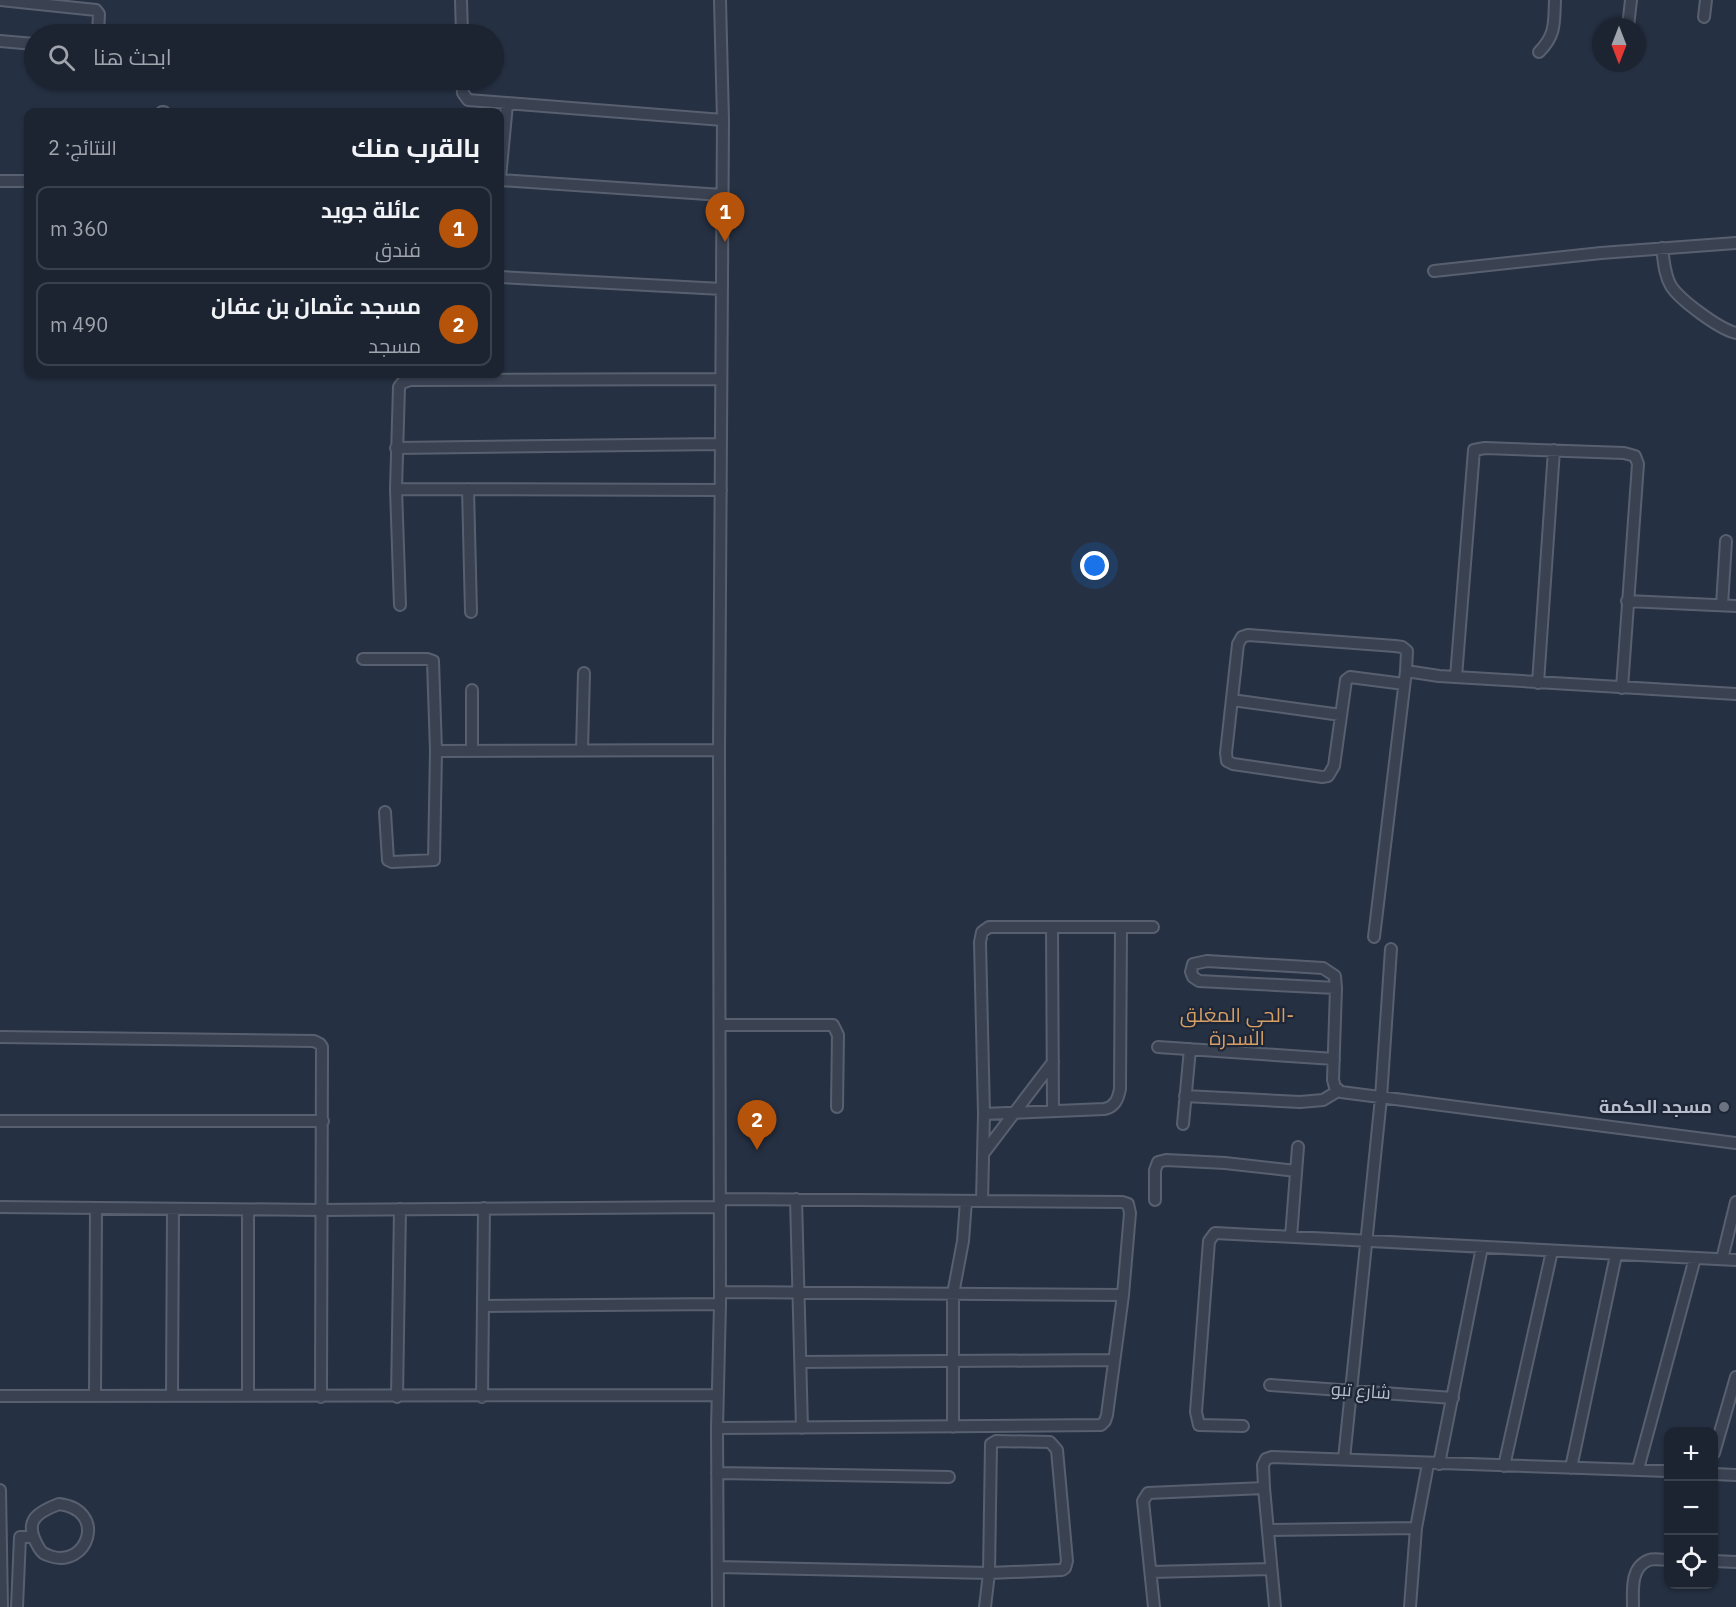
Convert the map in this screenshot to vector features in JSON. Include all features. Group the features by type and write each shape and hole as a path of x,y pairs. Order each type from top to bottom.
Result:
{"street":[{"path":"0,0 96,10 99,14 98,24"},
{"path":"461,0 462,24"},
{"path":"718,1607 719,750 723,120 720,0"},
{"path":"1539,52 1551,38 1555,0"},
{"path":"1629,18 1631,0"},
{"path":"1704,17 1706,0"},
{"path":"0,41 24,43"},
{"path":"462,90 468,100 723,120"},
{"path":"504,136 507,104"},
{"path":"504,179 722,195"},
{"path":"0,181 24,181"},
{"path":"1434,270 1601,253 1736,243"},
{"path":"1662,248 1667,277 1675,291 1715,324 1736,333"},
{"path":"504,277 722,290"},
{"path":"400,605 396,448 398,393 402,383 410,380 721,379"},
{"path":"396,448 721,444"},
{"path":"1456,677 1474,452 1481,448 1624,453 1637,458 1637,494 1622,688"},
{"path":"1538,683 1554,450"},
{"path":"396,489 720,490"},
{"path":"468,489 471,612"},
{"path":"1722,605 1726,541"},
{"path":"1627,601 1736,606"},
{"path":"1374,937 1406,671 1405,648 1245,635 1238,644 1226,753 1227,761 1233,764 1322,777 1330,775 1334,766 1345,681 1348,677 1404,684"},
{"path":"363,659 427,659 433,661 436,751 434,860 389,861 387,859 385,812"},
{"path":"1406,671 1538,683 1736,694"},
{"path":"582,750 584,673"},
{"path":"472,690 472,751"},
{"path":"1232,700 1341,715"},
{"path":"436,751 719,750"},
{"path":"982,1201 984,1114 980,942 982,932 989,927 1153,927"},
{"path":"1052,927 1053,1110"},
{"path":"984,1114 1113,1106 1119,1096 1121,927"},
{"path":"1344,1459 1353,1391 1381,1098 1391,949"},
{"path":"1336,988 1199,981 1193,977 1191,972 1193,964 1207,961 1323,968 1335,976 1336,988 1333,1083 1338,1091"},
{"path":"720,1025 832,1025 838,1035 837,1107"},
{"path":"0,1037 318,1041 322,1047 323,1121 321,1397"},
{"path":"1158,1047 1334,1059"},
{"path":"1183,1124 1190,1049"},
{"path":"984,1154 1053,1061"},
{"path":"1185,1096 1300,1102 1323,1100 1338,1091 1736,1143"},
{"path":"0,1121 323,1121"},
{"path":"1291,1237 1298,1147"},
{"path":"1155,1200 1155,1170 1158,1162 1166,1160 1225,1163 1296,1171"},
{"path":"796,1199 802,1428"},
{"path":"0,1207 321,1210 720,1203 796,1199 1122,1202 1128,1204 1130,1213 1123,1295 1107,1415 1101,1425 717,1428"},
{"path":"953,1427 953,1294 963,1241 966,1201"},
{"path":"1722,1259 1736,1202"},
{"path":"96,1208 96,1396"},
{"path":"482,1397 484,1208"},
{"path":"172,1396 173,1209"},
{"path":"397,1397 400,1209"},
{"path":"248,1210 248,1396"},
{"path":"1243,1426 1199,1425 1197,1421 1209,1241 1215,1233 1736,1260"},
{"path":"1410,1607 1416,1528 1453,1398 1482,1247"},
{"path":"1504,1466 1552,1251"},
{"path":"1571,1468 1616,1255"},
{"path":"1638,1469 1695,1258"},
{"path":"483,1306 799,1294 1123,1295"},
{"path":"801,1362 1114,1360"},
{"path":"1718,1436 1736,1377"},
{"name":"شارع تبو","path":"1270,1385 1453,1398"},
{"path":"0,1396 718,1395"},
{"path":"718,1567 989,1573 1062,1570 1067,1565 1057,1450 1050,1442 996,1441 991,1444 989,1573 985,1607"},
{"path":"1275,1607 1264,1488 1263,1465 1266,1459 1272,1457 1344,1459 1664,1471"},
{"path":"717,1473 949,1477"},
{"path":"1718,1474 1736,1475"},
{"path":"1154,1607 1143,1501 1148,1493 1264,1488"},
{"path":"0,1490 2,1607"},
{"path":"59,1504 71,1505 84,1515 88,1527 87,1540 76,1554 59,1559 42,1553 32,1537 33,1522 42,1511 59,1504"},
{"path":"1269,1530 1416,1528"},
{"path":"1,1537 32,1537"},
{"path":"17,1607 20,1537"},
{"path":"1633,1607 1633,1583 1638,1568 1650,1560 1664,1560"},
{"path":"1718,1561 1736,1562"},
{"path":"1151,1572 1271,1569"}],"place":[{"name":"عائلة جويد","path":"725,242"},
{"name":"مسجد الحكمة","path":"1724,1107"},
{"name":"مسجد عثمان بن عفان","path":"757,1150"}],"district":[{"name":"الحي المغلق- السدرة","path":"1237,1026"}]}
